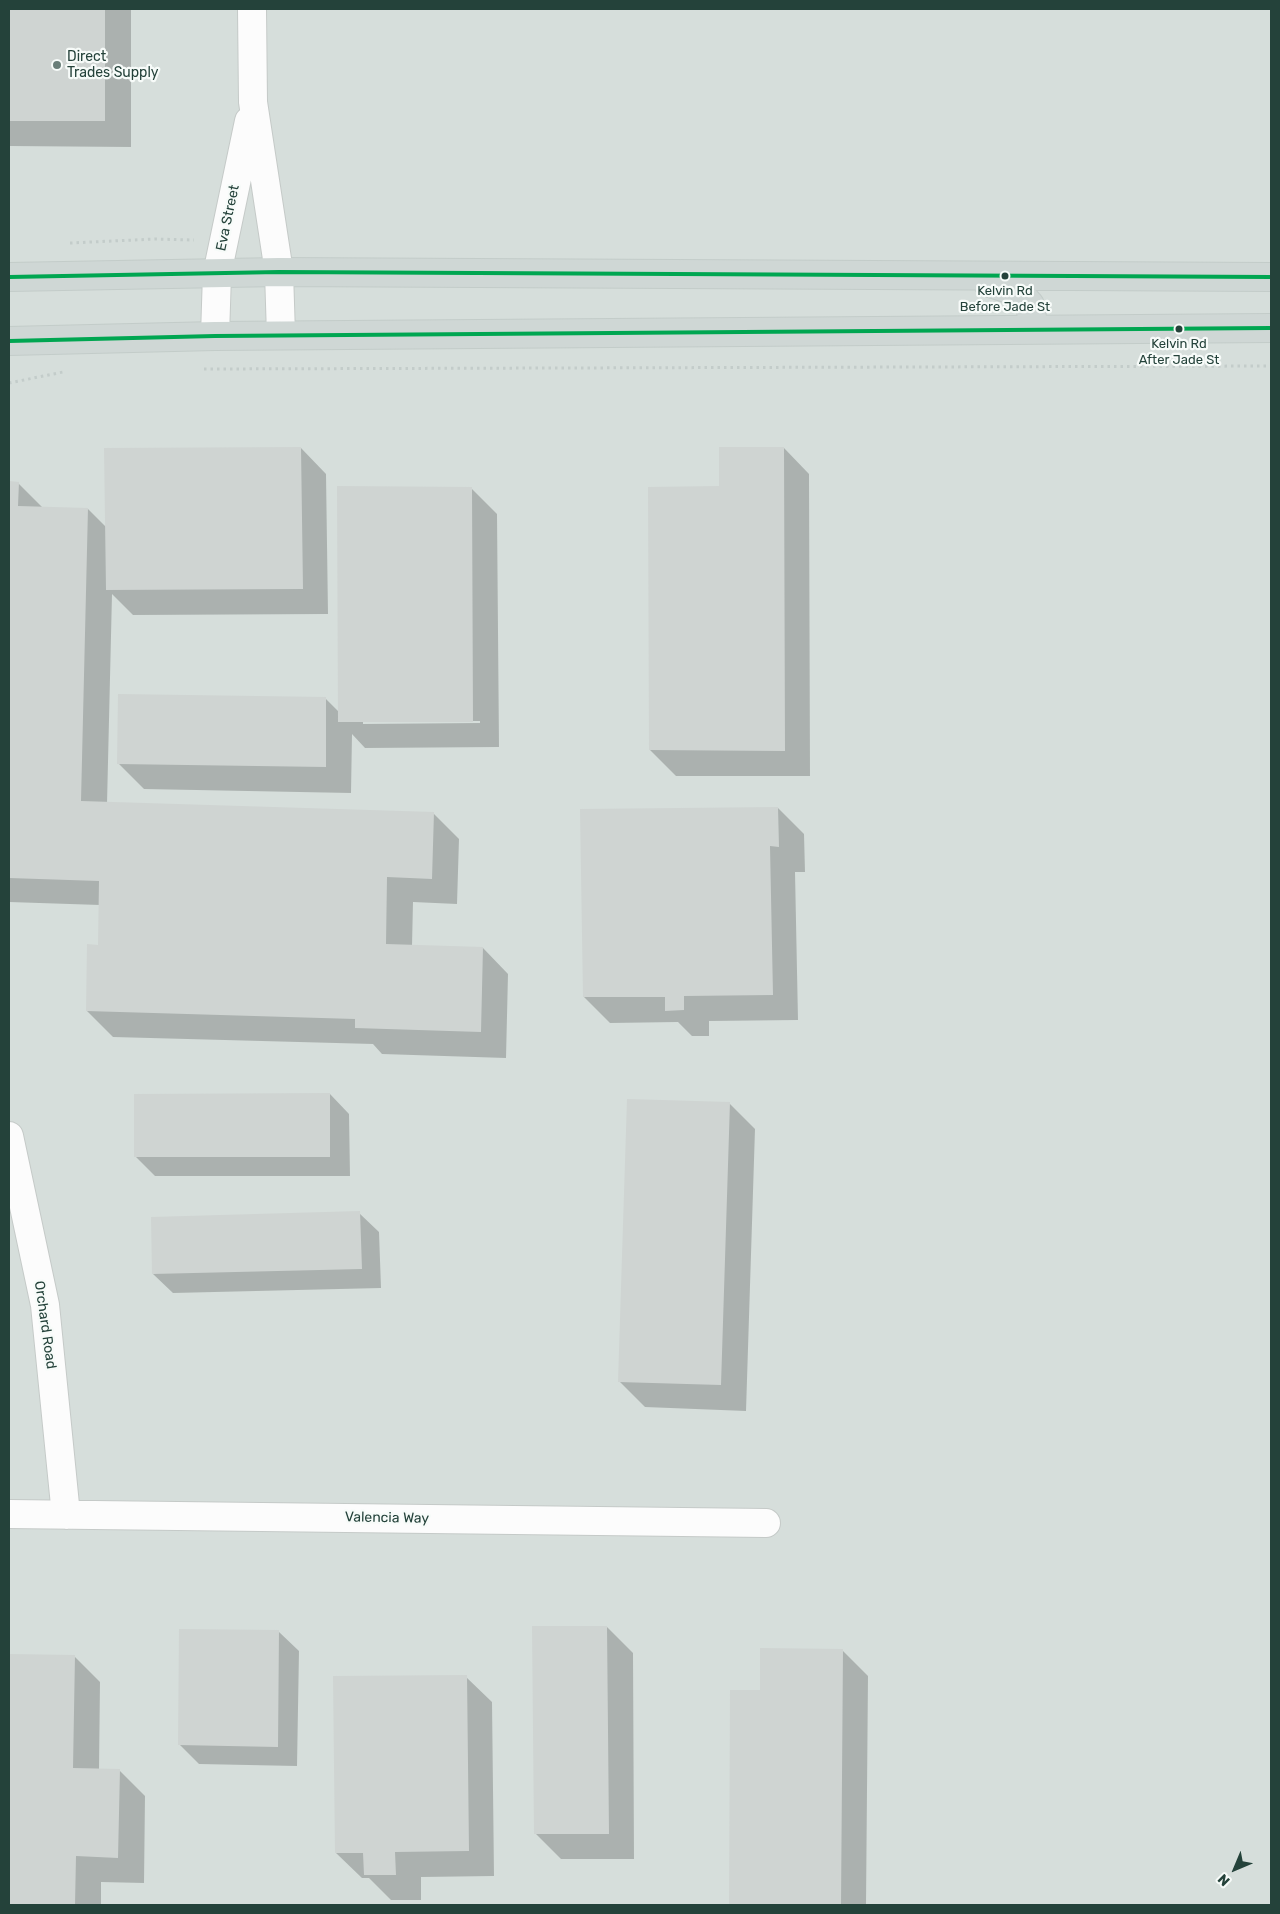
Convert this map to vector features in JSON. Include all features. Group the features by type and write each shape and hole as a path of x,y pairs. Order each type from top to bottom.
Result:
{"main road":[{"path":"9,277 279,272 1271,277"},
{"path":"964,275 1018,292 1030,305 1034,330"},
{"path":"9,341 280,335 1271,328"}],"street":[{"name":"Eva Street","path":"252,9 253,102 279,272 280,335"},
{"name":"Eva Street","path":"215,336 217,274 253,102"},
{"name":"Orchard Road","path":"9,1136 45,1305 66,1515"},
{"name":"Valencia Way","path":"9,1514 766,1523"}],"path":[{"path":"196,369 1271,366"},
{"path":"9,383 65,372"}],"shaded area":[{"path":"9,9 1271,9 1271,1905 9,1905"}],"building":[{"name":"Direct Trades Supply","path":"9,9 105,9 105,121 9,121"},
{"path":"301,447 303,589 106,590 104,448"},
{"path":"719,447 784,447 785,751 649,750 648,487 719,486"},
{"path":"9,481 19,482 18,506 88,508 81,801 434,812 432,879 387,877 386,944 483,947 481,1032 355,1028 355,1019 86,1011 87,944 98,945 99,881 9,878"},
{"path":"337,486 472,487 473,722 338,722"},
{"path":"118,694 326,697 326,767 117,764"},
{"path":"778,807 779,847 770,846 773,995 684,996 684,1010 665,1011 665,997 583,997 580,809"},
{"path":"330,1093 330,1157 134,1157 134,1094"},
{"path":"627,1099 730,1102 721,1385 618,1382"},
{"path":"360,1211 362,1269 152,1274 151,1217"},
{"path":"532,1626 607,1626 609,1834 534,1834"},
{"path":"179,1629 279,1630 278,1747 178,1745"},
{"path":"760,1648 843,1649 841,1905 729,1905 730,1690 760,1690"},
{"path":"9,1654 75,1655 73,1768 120,1769 118,1858 76,1856 75,1905 9,1905"},
{"path":"467,1675 469,1851 395,1852 396,1875 364,1875 363,1853 335,1853 333,1676"}],"transit line":[{"path":"9,277 279,272 1271,277"},
{"path":"9,341 215,336 1271,328"}],"place":[{"name":"Direct Trades Supply","path":"57,65"},
{"name":"Kelvin Rd Before Jade St","path":"1005,276"},
{"name":"Kelvin Rd After Jade St","path":"1179,329"}]}
